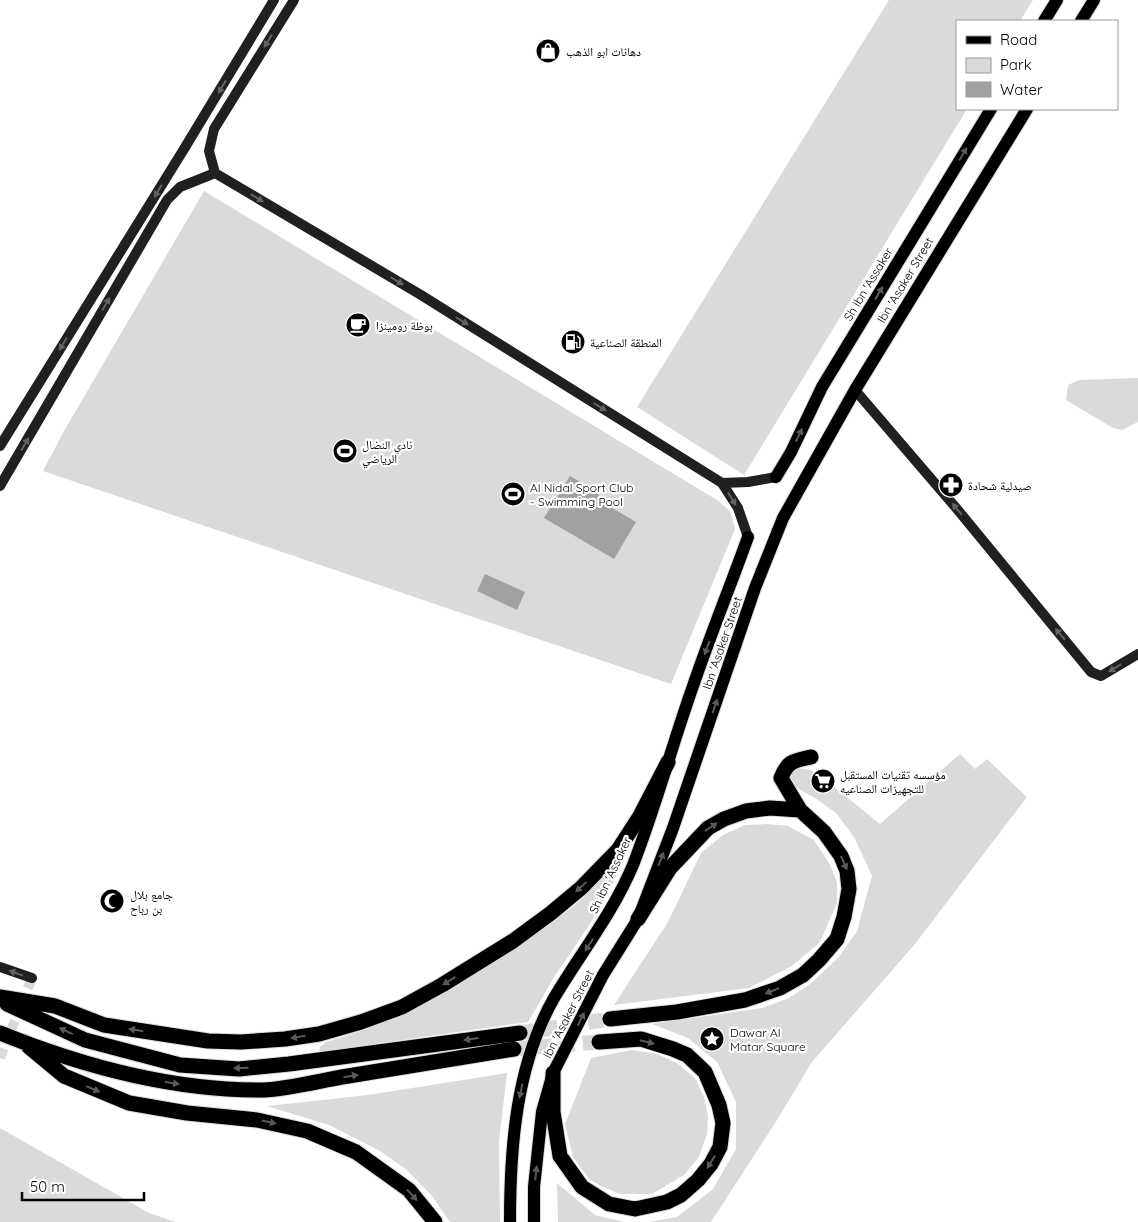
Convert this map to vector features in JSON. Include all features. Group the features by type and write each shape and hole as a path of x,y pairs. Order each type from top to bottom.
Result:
{"highway":[{"path":"610,1019 677,1012 745,1000 780,988 803,975 837,939 844,917 849,888 847,870 841,856 824,832 800,810 781,778 785,768 791,762 811,757"},
{"path":"0,999 55,1006 104,1025 208,1041 241,1042 285,1039 319,1034 361,1022 402,1007 442,986 551,914 581,888 618,850 640,816 668,762"},
{"path":"638,919 670,868 708,828 724,819 746,811 770,808 800,810"},
{"path":"0,999 85,1040 180,1065 239,1069 290,1064 520,1033"},
{"path":"0,1033 24,1043 104,1068 145,1079 199,1088 266,1090 514,1049"},
{"path":"553,1073 553,1112 560,1156 582,1187 609,1204 635,1209 667,1202 681,1195 698,1180 711,1164 720,1147 722,1123 719,1105 705,1072 687,1055 641,1039 599,1042"},
{"path":"24,1043 64,1076 129,1103 187,1113 257,1120 316,1134 356,1152 408,1190 435,1222"}],"main road":[{"path":"0,446 274,0"},
{"path":"294,0 214,129 209,151 215,173 421,295 722,482 738,508 748,537"},
{"path":"1045,20 1057,0"},
{"path":"1082,20 1094,0"},
{"name":"Sh ibn 'Assaker","path":"776,478 791,452 822,387 990,110"},
{"name":"Ibn 'Asaker Street","path":"534,1222 534,1187 542,1112 553,1073 603,976 638,919 673,828 755,588 782,518 855,390 1026,110"},
{"path":"0,486 167,200 180,187 215,173"},
{"path":"855,390 957,509 1091,672 1101,676 1138,654"},
{"path":"722,482 748,482 776,478"},
{"name":"Sh ibn 'Assaker","path":"510,1222 510,1175 520,1091 540,1026 554,999 616,899 628,875 650,819 692,686 748,537"},
{"path":"0,967 32,978"}],"green space":[{"path":"889,0 1033,0 1021,20 956,20 956,110 966,110 744,475 637,407"},
{"name":"نادي النضال الرياضي","path":"204,191 717,500 730,511 735,529 671,684 43,471 64,431"},
{"path":"1138,378 1138,422 1122,430 1113,428 1066,400 1068,385 1079,380"},
{"path":"960,754 975,769 987,759 1027,797 915,944 812,1062 711,1222 649,1222 677,1217 713,1189 736,1149 736,1102 717,1062 688,1038 652,1024 762,1008 789,998 810,984 839,957 857,931 872,876 854,837 836,813 790,784 788,777 792,770 805,769 817,773 880,824"},
{"path":"767,824 788,826 814,840 829,863 837,882 837,903 820,942 792,966 749,988 614,1005 668,922 701,853 723,835 745,825"},
{"path":"628,848 611,888 528,1022 319,1052 320,1047 326,1042 378,1024 426,1002 472,975 545,927 572,907 593,888"},
{"path":"632,1050 657,1054 677,1063 695,1078 704,1097 708,1116 707,1134 699,1157 684,1175 652,1194 620,1194 589,1179 573,1157 565,1124 591,1058"},
{"path":"507,1073 499,1142 500,1222 450,1222 432,1196 407,1170 380,1151 329,1125 267,1106 368,1095"},
{"path":"0,1128 149,1213 176,1222 0,1222"},
{"path":"557,1183 595,1215 625,1222 558,1222"}],"water":[{"path":"570,476 600,493 597,499 636,522 614,559 544,518"},
{"path":"485,574 525,592 517,610 477,591"}],"tunnel":[{"path":"0,1058 32,978"},
{"path":"520,1033 610,1019"},
{"path":"514,1049 599,1042"}],"place":[{"name":"دهانات ابو الذهب","path":"548,51"},
{"name":"بوظة رومينزا","path":"358,325"},
{"name":"المنطقة الصناعية","path":"573,342"},
{"name":"نادي النضال الرياضي","path":"345,451"},
{"name":"صيدلية شحادة","path":"951,485"},
{"name":"Al Nidal Sport Club - Swimming Pool","path":"513,494"},
{"name":"مؤسسه تقنيات المستقبل للتجهيزات الصناعيه","path":"823,781"},
{"name":"جامع بلال بن رباح","path":"112,901"},
{"name":"Dawar Al Matar Square","path":"712,1039"}]}
